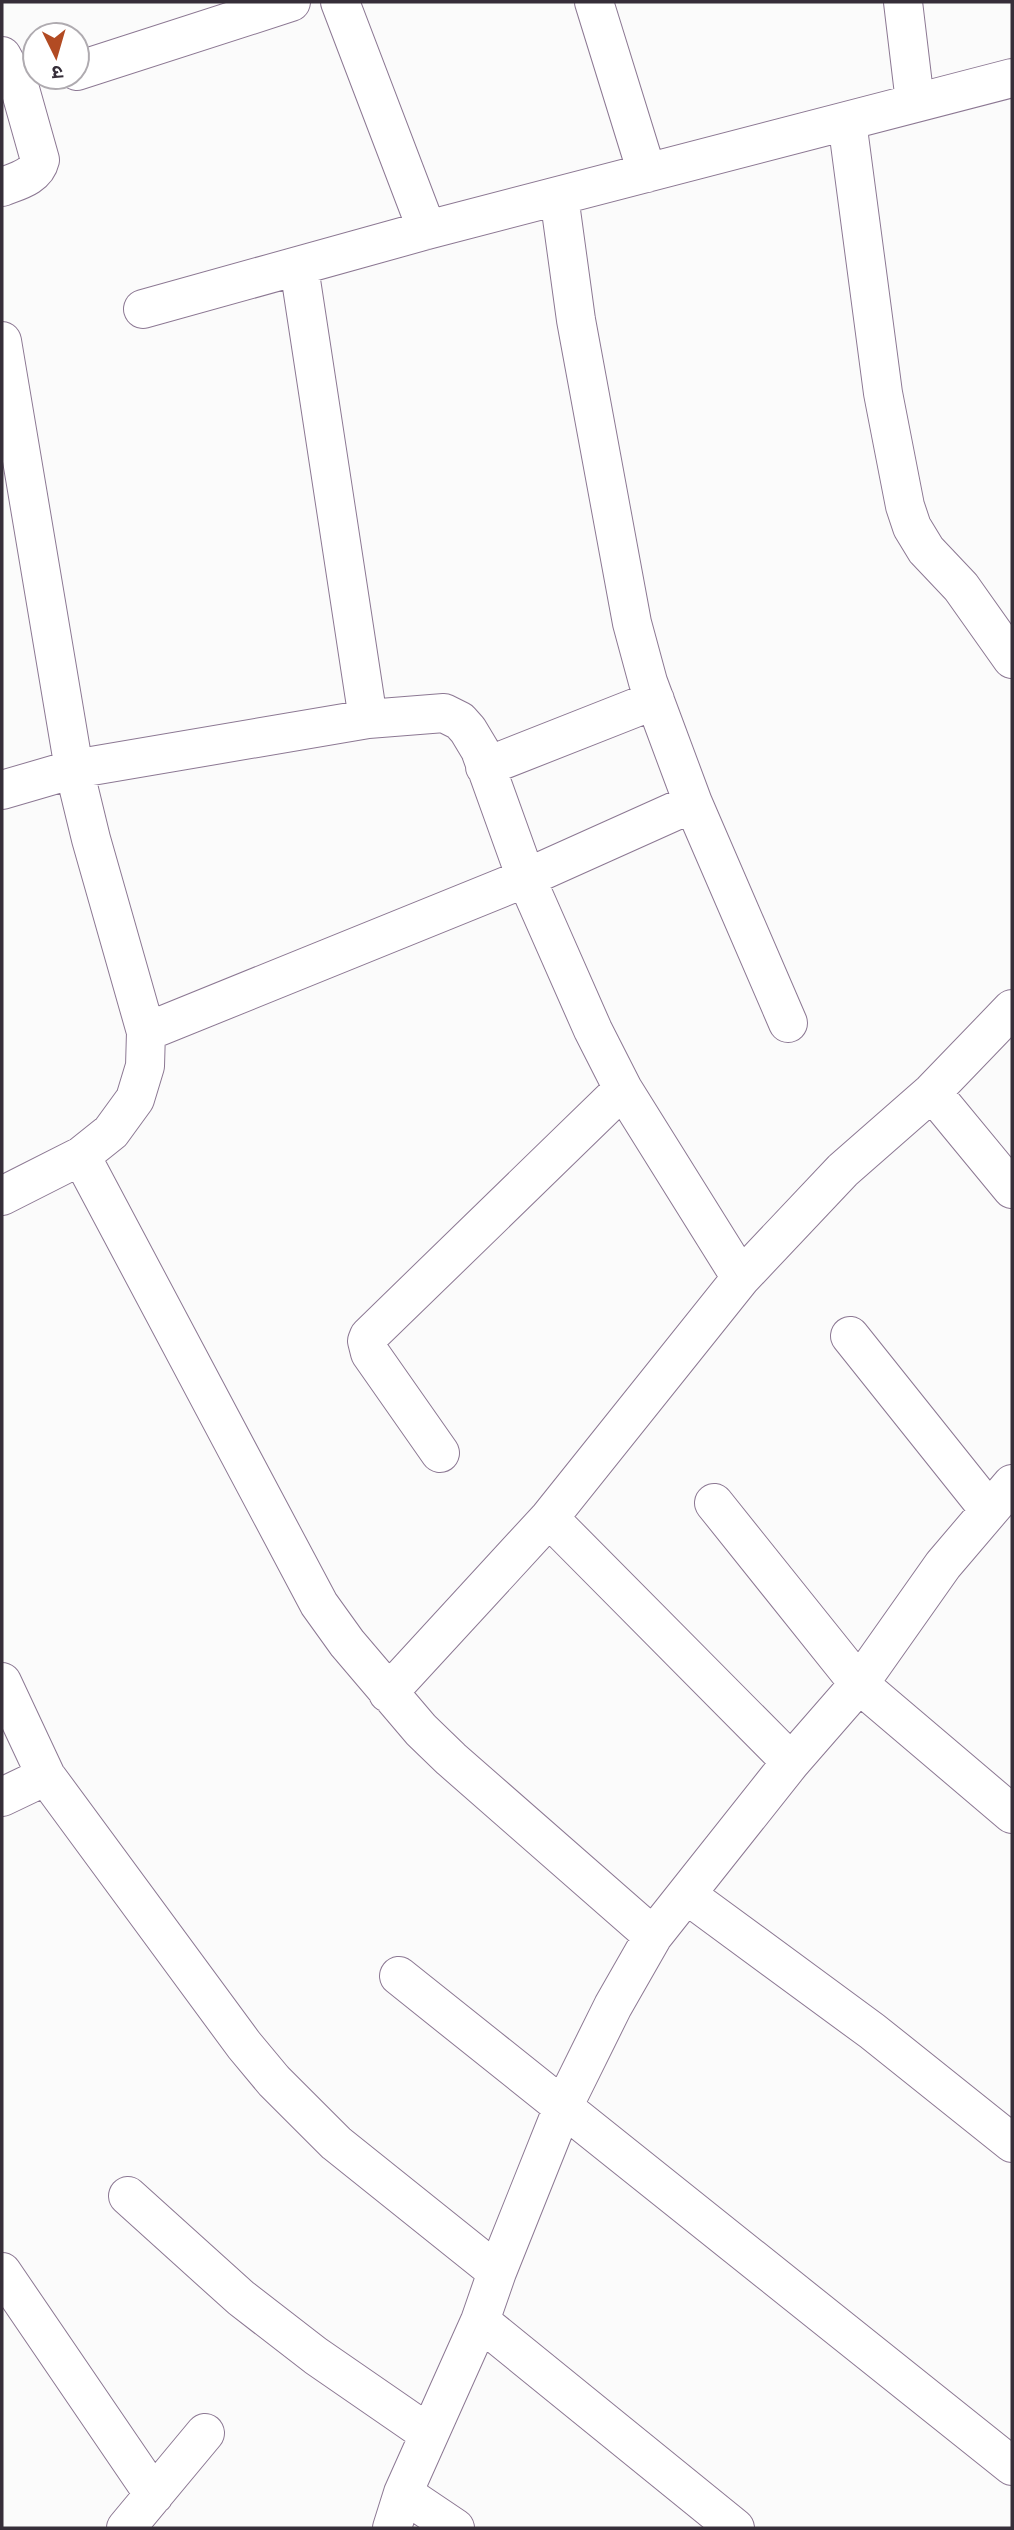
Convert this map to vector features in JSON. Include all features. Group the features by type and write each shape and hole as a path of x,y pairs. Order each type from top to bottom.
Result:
{"street":[{"path":"91,66 291,2"},
{"path":"340,2 427,230"},
{"path":"594,2 647,173"},
{"path":"903,2 915,102"},
{"path":"2,56 20,89 40,160 31,175 2,187"},
{"path":"143,309 427,230 1012,78"},
{"path":"847,121 883,393 905,506 912,527 926,550 970,598 1012,659"},
{"path":"559,196 576,320 632,622 655,700 693,803 788,1023"},
{"path":"299,267 368,719"},
{"path":"2,341 74,769 146,1032 145,1066 135,1100 111,1132 81,1156 2,1196"},
{"path":"485,767 655,700"},
{"path":"2,790 74,769 368,719 444,713 460,720 480,750 526,878 593,1030 623,1089 741,1278"},
{"path":"146,1032 526,878 693,803"},
{"path":"388,1693 549,1518 741,1278 843,1170 932,1092 1012,1009"},
{"path":"440,1453 370,1353 367,1341 369,1336 623,1089"},
{"path":"932,1092 1012,1189"},
{"path":"81,1156 319,1604 347,1643 388,1693 451,1759 653,1936"},
{"path":"456,2528 398,2511 480,2321 563,2107 613,2006 653,1936 791,1762 859,1684 943,1565 1001,1497 850,1336"},
{"path":"715,1503 859,1684 1012,1814"},
{"path":"549,1518 791,1762"},
{"path":"2,1682 46,1776 244,2045 274,2081 336,2143 497,2272"},
{"path":"2,1797 46,1776"},
{"path":"687,1895 872,2031 1012,2143"},
{"path":"398,1976 1012,2466"},
{"path":"128,2196 241,2298 316,2356 429,2434"},
{"path":"2,2272 153,2495"},
{"path":"480,2321 734,2528"},
{"path":"126,2528 205,2433"}]}
